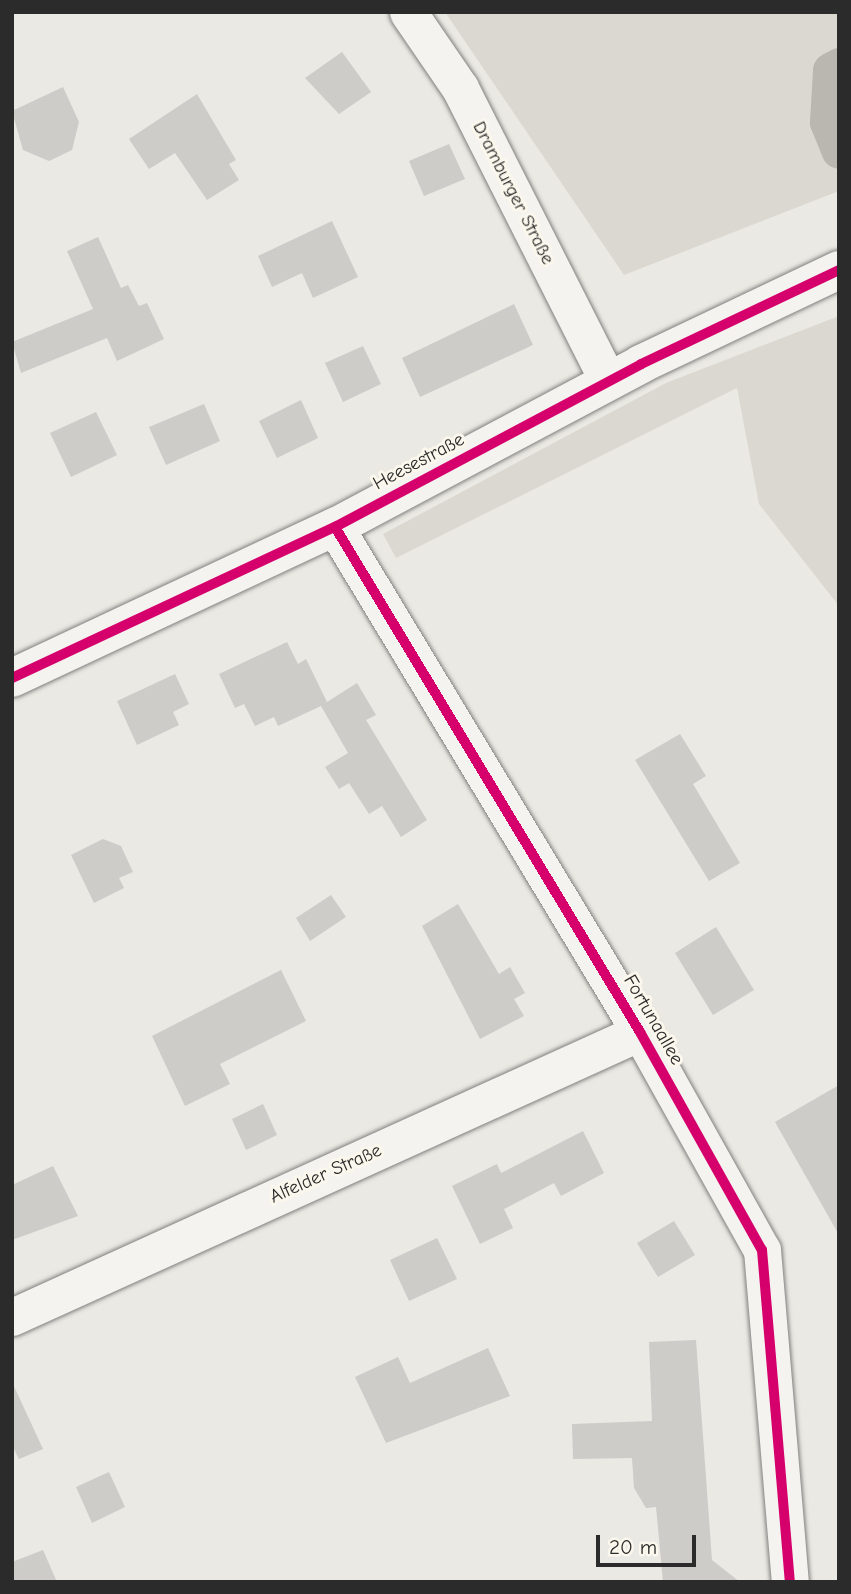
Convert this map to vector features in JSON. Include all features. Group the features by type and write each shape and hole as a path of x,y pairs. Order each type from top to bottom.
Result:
{"street":[{"name":"Dramburger Straße","path":"408,12 460,88 608,381"},
{"name":"Heesestraße","path":"12,678 334,527 608,381 839,270"},
{"name":"Fortunaallee","path":"334,527 640,1032 762,1250 790,1582"},
{"name":"Alfelder Straße","path":"12,1317 640,1032"}],"shaded area":[{"path":"445,12 839,12 839,191 624,275"},
{"path":"839,316 839,606 759,504 737,388 396,558 383,534 666,383"}],"building":[{"path":"342,52 371,92 339,114 305,78"},
{"path":"63,87 79,122 72,150 49,161 23,150 12,111"},
{"path":"197,94 236,160 229,164 239,180 207,200 175,153 149,169 129,139"},
{"path":"449,144 465,179 424,196 409,161"},
{"path":"332,221 358,277 313,298 302,273 272,287 258,256"},
{"path":"98,237 121,288 128,285 139,306 147,303 164,339 117,361 107,338 21,373 12,342 93,309 67,251"},
{"path":"514,304 533,345 420,397 402,358"},
{"path":"363,346 381,384 343,402 325,363"},
{"path":"301,400 318,438 277,458 259,421"},
{"path":"204,404 220,441 166,465 149,427"},
{"path":"96,412 117,455 71,477 50,433"},
{"path":"287,642 298,664 306,659 327,702 357,683 376,715 366,720 427,820 401,837 382,806 369,814 349,783 339,789 325,767 348,753 321,706 278,726 274,717 255,726 244,704 235,708 219,674"},
{"path":"175,674 189,704 173,712 179,725 137,745 117,701"},
{"path":"680,734 706,776 693,784 740,863 709,881 635,760"},
{"path":"103,839 121,846 133,872 119,878 124,888 94,903 71,855"},
{"path":"331,895 346,917 310,941 296,918"},
{"path":"458,904 499,974 510,967 525,993 514,999 524,1016 480,1039 422,926"},
{"path":"716,927 754,990 713,1015 675,953"},
{"path":"281,970 306,1021 220,1064 230,1084 185,1106 152,1036"},
{"path":"839,1085 839,1235 775,1122"},
{"path":"263,1104 277,1135 246,1150 232,1119"},
{"path":"583,1131 604,1173 561,1196 554,1183 504,1209 513,1228 480,1244 452,1186 497,1164 501,1173"},
{"path":"53,1166 78,1216 12,1240 12,1185"},
{"path":"674,1221 695,1255 658,1277 637,1243"},
{"path":"437,1238 457,1279 409,1301 390,1260"},
{"path":"696,1340 712,1560 740,1582 663,1582 656,1507 646,1508 634,1488 632,1458 573,1459 572,1424 652,1421 649,1342"},
{"path":"488,1348 510,1396 386,1443 355,1377 398,1357 410,1383"},
{"path":"12,1382 43,1449 19,1459 12,1445"},
{"path":"109,1472 125,1507 92,1523 76,1487"},
{"path":"43,1550 57,1582 12,1582 12,1562"}],"waterway":[{"path":"839,65 830,70 827,122 839,151"}],"cycle path":[{"path":"12,678 335,527 641,364 839,270"},
{"path":"335,527 640,1032 762,1250 790,1582"}]}
